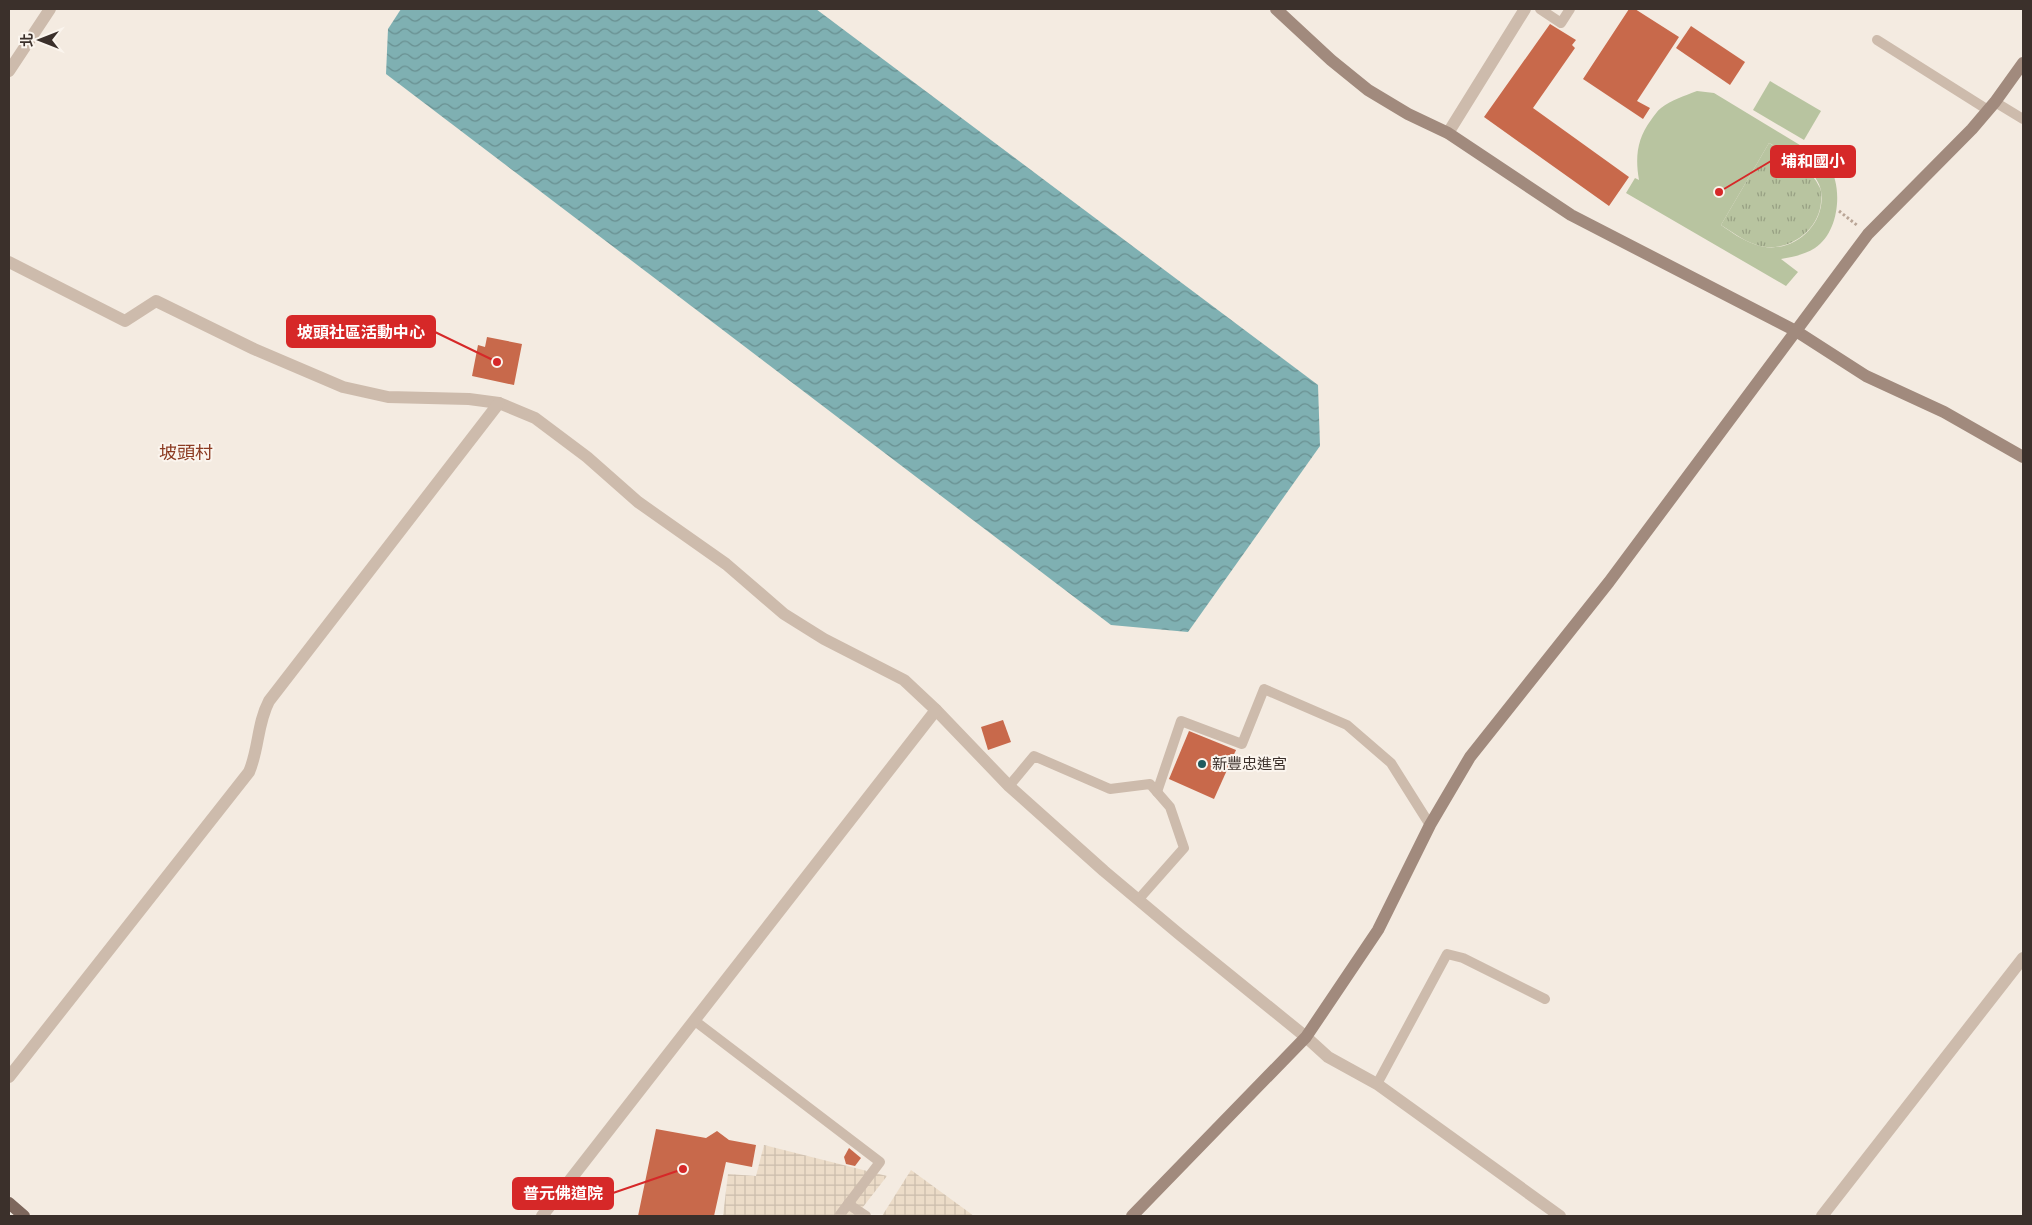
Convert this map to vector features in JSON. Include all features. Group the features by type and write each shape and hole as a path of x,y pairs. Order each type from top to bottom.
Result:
{"main road":[{"path":"9,1203 24,1216"}],"street":[{"path":"9,71 50,9"},
{"path":"1276,9 1331,60 1368,90 1408,114 1448,133 1571,215 1796,331 1866,376 1944,412 2023,457"},
{"path":"1448,133 1525,9"},
{"path":"1132,1216 1306,1037 1378,930 1430,825 1470,757 1609,582 1868,234 1932,171 1991,106 2023,63"},
{"path":"9,262 126,321 156,301 254,349 343,387 388,397 469,399 499,403 535,418 586,457 638,502 726,564 784,614 824,639 904,680 936,710 1009,786 1138,900 1328,1057 1377,1084 1560,1216"},
{"path":"9,1077 249,772 254,761 262,714 269,701 499,403"},
{"path":"542,1216 936,710"},
{"path":"1822,1216 2023,958"}],"lane":[{"path":"1540,9 1561,23 1570,9"},
{"path":"1876,40 1991,106 2023,120"},
{"path":"1157,792 1181,721 1242,744 1264,689 1347,725 1390,763 1430,825"},
{"path":"1009,786 1034,756 1110,789 1150,784 1170,807 1184,848 1138,900"},
{"path":"1377,1084 1447,954 1463,958 1545,1000"},
{"path":"695,1021 880,1162 839,1216"},
{"path":"848,1204 866,1216"}],"path":[{"path":"1839,211 1868,234"}],"green space":[{"path":"1770,81 1821,111 1804,140 1753,110"},
{"path":"1697,91 1714,93 1828,162 1834,175 1837,189 1837,208 1832,227 1822,242 1815,248 1802,254 1781,259 1798,272 1786,286 1626,193 1635,178 1639,180 1638,148 1646,127 1665,105","holes":["1769,143 1808,169 1819,183 1821,191 1821,204 1818,216 1811,227 1792,243 1780,247 1754,244 1737,236 1721,225"]},
{"path":"1769,143 1791,156 1804,167 1815,180 1821,193 1819,213 1807,232 1798,239 1776,247 1754,244 1721,225"}],"shaded area":[{"path":"764,1145 887,1176 856,1216 723,1216 728,1174 756,1176"},
{"path":"911,1170 974,1216 882,1216"}],"water":[{"path":"401,9 816,9 1318,385 1320,446 1188,632 1111,625 386,74 388,29"}],"building":[{"path":"1629,9 1635,9 1679,37 1637,101 1650,108 1643,119 1583,79"},
{"path":"1550,24 1576,40 1572,45 1575,48 1533,108 1629,177 1609,206 1484,117"},
{"path":"1691,26 1745,62 1730,85 1676,48"},
{"path":"487,337 522,344 514,385 472,376 478,345 485,347"},
{"path":"1003,720 1011,742 988,750 981,727"},
{"name":"新豐忠進宮","path":"1189,731 1236,750 1214,799 1169,779"},
{"path":"656,1129 706,1138 717,1131 729,1140 756,1145 752,1167 726,1162 714,1216 638,1216"},
{"path":"849,1148 861,1158 855,1166 846,1164 844,1157"}],"place":[{"name":"埔和國小","path":"1719,192"},
{"name":"坡頭社區活動中心","path":"497,362"},
{"name":"新豐忠進宮","path":"1202,764"},
{"name":"普元佛道院","path":"683,1169"}],"district":[{"name":"坡頭村","path":"186,453"}]}
